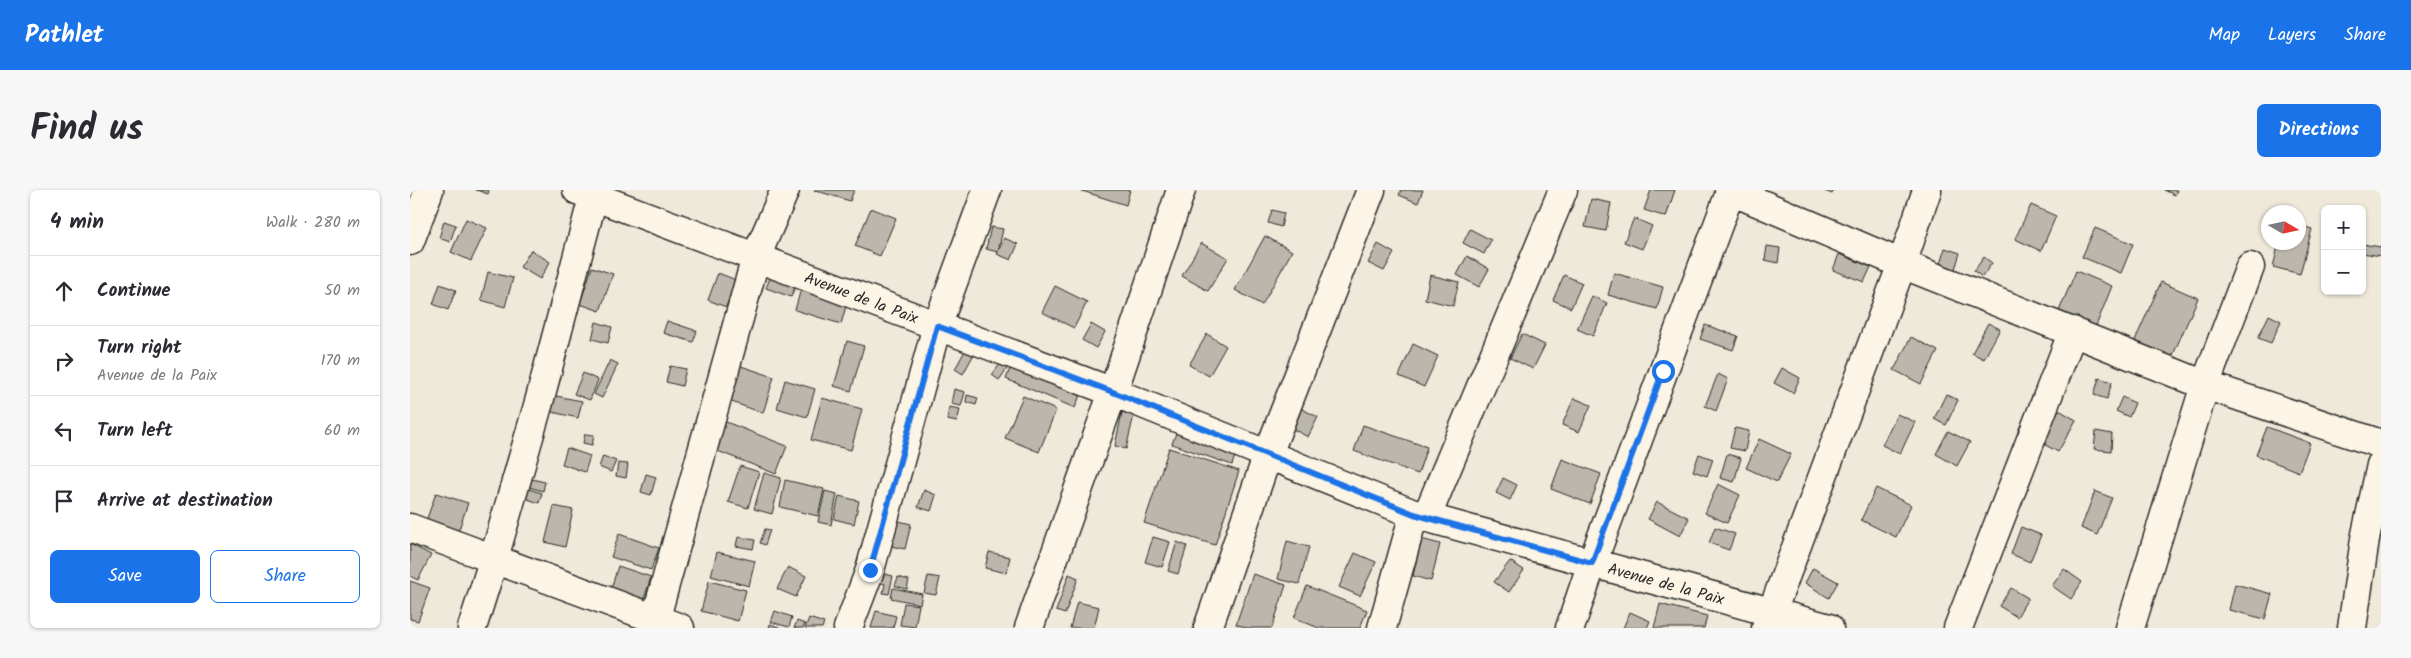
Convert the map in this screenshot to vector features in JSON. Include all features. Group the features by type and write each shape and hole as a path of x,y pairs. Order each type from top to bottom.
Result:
{"street":[{"path":"410,241 429,190"},
{"path":"410,528 494,558 663,625 756,257 785,190"},
{"path":"848,628 870,570 937,326 986,190"},
{"path":"1029,628 1113,392 1181,190"},
{"path":"1208,628 1268,454 1371,190"},
{"path":"1382,628 1420,515 1563,190"},
{"path":"1570,628 1592,563 1730,190 1902,264 2205,384 2381,444"},
{"path":"1769,620 1902,264 1927,190"},
{"path":"472,628 494,558 588,192"},
{"name":"Avenue de la Paix","path":"588,192 1113,392 1420,515 1592,563 1769,620 1830,628"},
{"path":"2130,628 2205,384 2250,267"},
{"path":"1958,628 2073,332"},
{"path":"2352,628 2365,539 2381,465"}],"building":[{"path":"476,190 489,190 488,194"},
{"path":"814,190 854,190 850,201"},
{"path":"1079,190 1130,190 1126,205"},
{"path":"1401,190 1423,190 1418,203 1399,195"},
{"path":"1651,190 1675,190 1666,217 1644,210"},
{"path":"1822,190 1834,190 1832,194"},
{"path":"2164,190 2177,190 2175,195"},
{"path":"1591,199 1611,203 1606,231 1585,227"},
{"path":"2031,205 2056,216 2041,251 2015,239"},
{"path":"871,208 896,218 880,256 855,246"},
{"path":"1272,210 1284,213 1281,227 1268,223"},
{"path":"1634,218 1652,226 1642,249 1624,242"},
{"path":"466,219 487,228 471,261 451,252"},
{"path":"444,221 456,225 450,242 439,238"},
{"path":"991,227 1003,229 998,252 986,249"},
{"path":"2306,227 2312,229 2300,274 2273,267 2277,250 2306,250"},
{"path":"2095,228 2133,244 2121,273 2082,257"},
{"path":"1470,229 1491,240 1484,254 1463,243"},
{"path":"1265,236 1292,251 1262,305 1235,290"},
{"path":"1004,238 1018,244 1011,260 997,254"},
{"path":"1201,243 1228,258 1208,291 1182,276"},
{"path":"1378,244 1394,253 1384,271 1368,263"},
{"path":"2366,245 2381,247 2381,256 2366,254"},
{"path":"1767,246 1780,248 1778,263 1765,260"},
{"path":"1945,248 1960,253 1955,269 1940,264"},
{"path":"531,250 550,262 540,279 520,267"},
{"path":"1839,254 1871,267 1864,282 1833,270"},
{"path":"1467,256 1489,269 1479,287 1457,275"},
{"path":"1984,257 1992,263 1982,277 1974,271"},
{"path":"592,267 613,274 600,311 580,304"},
{"path":"2076,271 2112,286 2096,326 2059,311"},
{"path":"488,272 513,278 505,307 481,300"},
{"path":"718,273 736,280 726,307 708,300"},
{"path":"772,273 797,282 791,297 766,288"},
{"path":"1614,273 1663,287 1657,309 1608,295"},
{"path":"1430,275 1459,282 1453,306 1425,299"},
{"path":"1564,275 1582,283 1571,308 1553,300"},
{"path":"2161,282 2198,298 2169,364 2132,347"},
{"path":"440,284 456,290 448,310 433,304"},
{"path":"802,285 848,299 841,324 795,310"},
{"path":"1055,286 1087,302 1074,328 1042,312"},
{"path":"1592,296 1607,303 1593,336 1577,329"},
{"path":"2269,315 2281,321 2271,343 2258,338"},
{"path":"667,321 697,331 693,342 663,333"},
{"path":"596,322 612,327 608,343 592,339"},
{"path":"1988,323 2000,329 1984,359 1972,353"},
{"path":"1091,324 1105,332 1096,348 1082,340"},
{"path":"1705,325 1738,336 1733,350 1700,339"},
{"path":"1207,334 1226,346 1209,376 1189,365"},
{"path":"1522,334 1545,345 1533,369 1510,358"},
{"path":"1911,337 1938,351 1921,384 1894,370"},
{"path":"847,341 864,346 851,391 834,386"},
{"path":"1413,344 1438,356 1424,387 1399,376"},
{"path":"966,349 974,354 963,374 955,369"},
{"path":"610,360 618,364 602,398 594,394"},
{"path":"1013,361 1082,390 1075,408 1006,379"},
{"path":"1000,364 1007,369 999,380 992,375"},
{"path":"738,365 774,377 763,413 726,400"},
{"path":"670,366 686,369 682,386 666,382"},
{"path":"1782,368 1800,378 1793,393 1774,383"},
{"path":"583,373 598,380 590,400 574,394"},
{"path":"1718,374 1728,379 1716,411 1705,406"},
{"path":"2099,378 2112,382 2107,399 2094,395"},
{"path":"785,380 815,389 807,417 777,408"},
{"path":"954,389 965,392 961,406 951,404"},
{"path":"1946,394 1958,400 1946,425 1934,419"},
{"path":"551,395 582,401 578,418 548,411"},
{"path":"967,395 978,398 976,405 966,402"},
{"path":"1023,396 1056,410 1039,452 1005,438"},
{"path":"2122,397 2135,403 2129,417 2116,411"},
{"path":"822,398 862,409 851,450 811,440"},
{"path":"1574,398 1591,405 1579,432 1562,425"},
{"path":"949,407 960,409 957,422 947,420"},
{"path":"1300,408 1318,417 1308,437 1289,427"},
{"path":"2059,410 2076,420 2058,452 2040,442"},
{"path":"1122,412 1134,415 1126,449 1115,446"},
{"path":"1897,414 1915,422 1900,454 1882,445"},
{"path":"721,420 787,446 776,474 710,448"},
{"path":"1363,425 1427,447 1418,474 1354,451"},
{"path":"2267,427 2310,443 2299,472 2256,455"},
{"path":"1735,428 1749,431 1745,451 1730,448"},
{"path":"1948,431 1970,442 1957,466 1936,454"},
{"path":"2096,431 2112,434 2111,451 2094,449"},
{"path":"1176,433 1236,453 1232,465 1172,444"},
{"path":"585,434 594,435 592,445 583,443"},
{"path":"1759,439 1791,454 1777,482 1746,468"},
{"path":"567,448 590,456 585,472 562,464"},
{"path":"1169,448 1239,471 1215,545 1144,523"},
{"path":"1699,454 1713,459 1707,476 1693,471"},
{"path":"1727,454 1741,458 1734,482 1720,478"},
{"path":"603,456 616,461 611,472 599,467"},
{"path":"1562,459 1601,474 1590,504 1551,489"},
{"path":"618,463 628,464 626,478 616,476"},
{"path":"740,466 759,472 748,508 728,502"},
{"path":"764,473 781,478 772,514 754,509"},
{"path":"646,474 656,477 651,495 641,492"},
{"path":"527,478 545,482 543,491 525,486"},
{"path":"1503,478 1517,485 1510,500 1496,493"},
{"path":"785,480 824,489 818,516 780,507"},
{"path":"1718,484 1740,495 1727,523 1705,513"},
{"path":"525,488 542,493 539,503 522,497"},
{"path":"1876,488 1911,505 1896,537 1861,520"},
{"path":"924,490 936,495 931,511 918,507"},
{"path":"825,491 837,494 831,525 818,522"},
{"path":"2095,491 2112,498 2097,535 2081,528"},
{"path":"436,493 468,503 457,535 425,524"},
{"path":"839,496 859,501 854,524 834,519"},
{"path":"1657,502 1689,518 1680,536 1648,519"},
{"path":"554,506 573,510 565,547 545,542"},
{"path":"887,518 911,524 905,549 881,544"},
{"path":"1715,527 1735,534 1729,550 1709,543"},
{"path":"2021,527 2041,535 2030,562 2011,554"},
{"path":"765,529 770,530 765,545 760,543"},
{"path":"619,534 659,548 651,570 611,557"},
{"path":"738,537 755,540 753,549 736,546"},
{"path":"1153,537 1170,542 1162,567 1145,562"},
{"path":"1421,539 1440,544 1431,581 1413,576"},
{"path":"1287,541 1309,547 1299,584 1278,579"},
{"path":"1177,542 1187,546 1178,574 1168,571"},
{"path":"410,544 431,555 418,580 410,576"},
{"path":"717,552 755,561 749,586 711,576"},
{"path":"989,552 1010,557 1006,573 985,568"},
{"path":"1355,553 1376,562 1360,596 1339,587"},
{"path":"1510,561 1524,570 1509,592 1494,582"},
{"path":"618,566 651,577 644,599 611,589"},
{"path":"788,567 806,576 796,597 777,589"},
{"path":"1813,568 1838,582 1829,598 1805,583"},
{"path":"2064,569 2082,582 2071,599 2052,586"},
{"path":"872,571 893,576 889,594 883,593 885,584 870,580"},
{"path":"1069,574 1078,578 1065,614 1056,611"},
{"path":"1253,574 1286,585 1272,628 1247,628 1236,624"},
{"path":"928,576 940,578 936,595 924,593"},
{"path":"898,577 909,580 907,589 895,586"},
{"path":"410,581 430,588 418,621 410,619"},
{"path":"709,581 746,590 738,621 701,611"},
{"path":"2235,584 2272,594 2265,619 2229,610"},
{"path":"1307,586 1367,610 1360,628 1319,628 1294,618"},
{"path":"893,588 922,594 920,604 891,598"},
{"path":"2011,588 2028,598 2017,617 1999,606"},
{"path":"1077,602 1099,607 1094,628 1070,628"},
{"path":"904,603 919,605 915,627 900,625"},
{"path":"1660,604 1707,616 1704,628 1654,628"},
{"path":"775,611 792,617 789,627 771,622"},
{"path":"876,611 896,616 893,628 871,628"},
{"path":"1630,612 1650,621 1647,628 1623,628"},
{"path":"809,618 824,623 822,628 805,628"},
{"path":"797,621 805,624 803,628 794,628"},
{"path":"770,624 781,628 769,628"}],"route":[{"path":"870,570 937,326 1113,392 1414,514 1427,516 1592,563 1663,371"}]}
